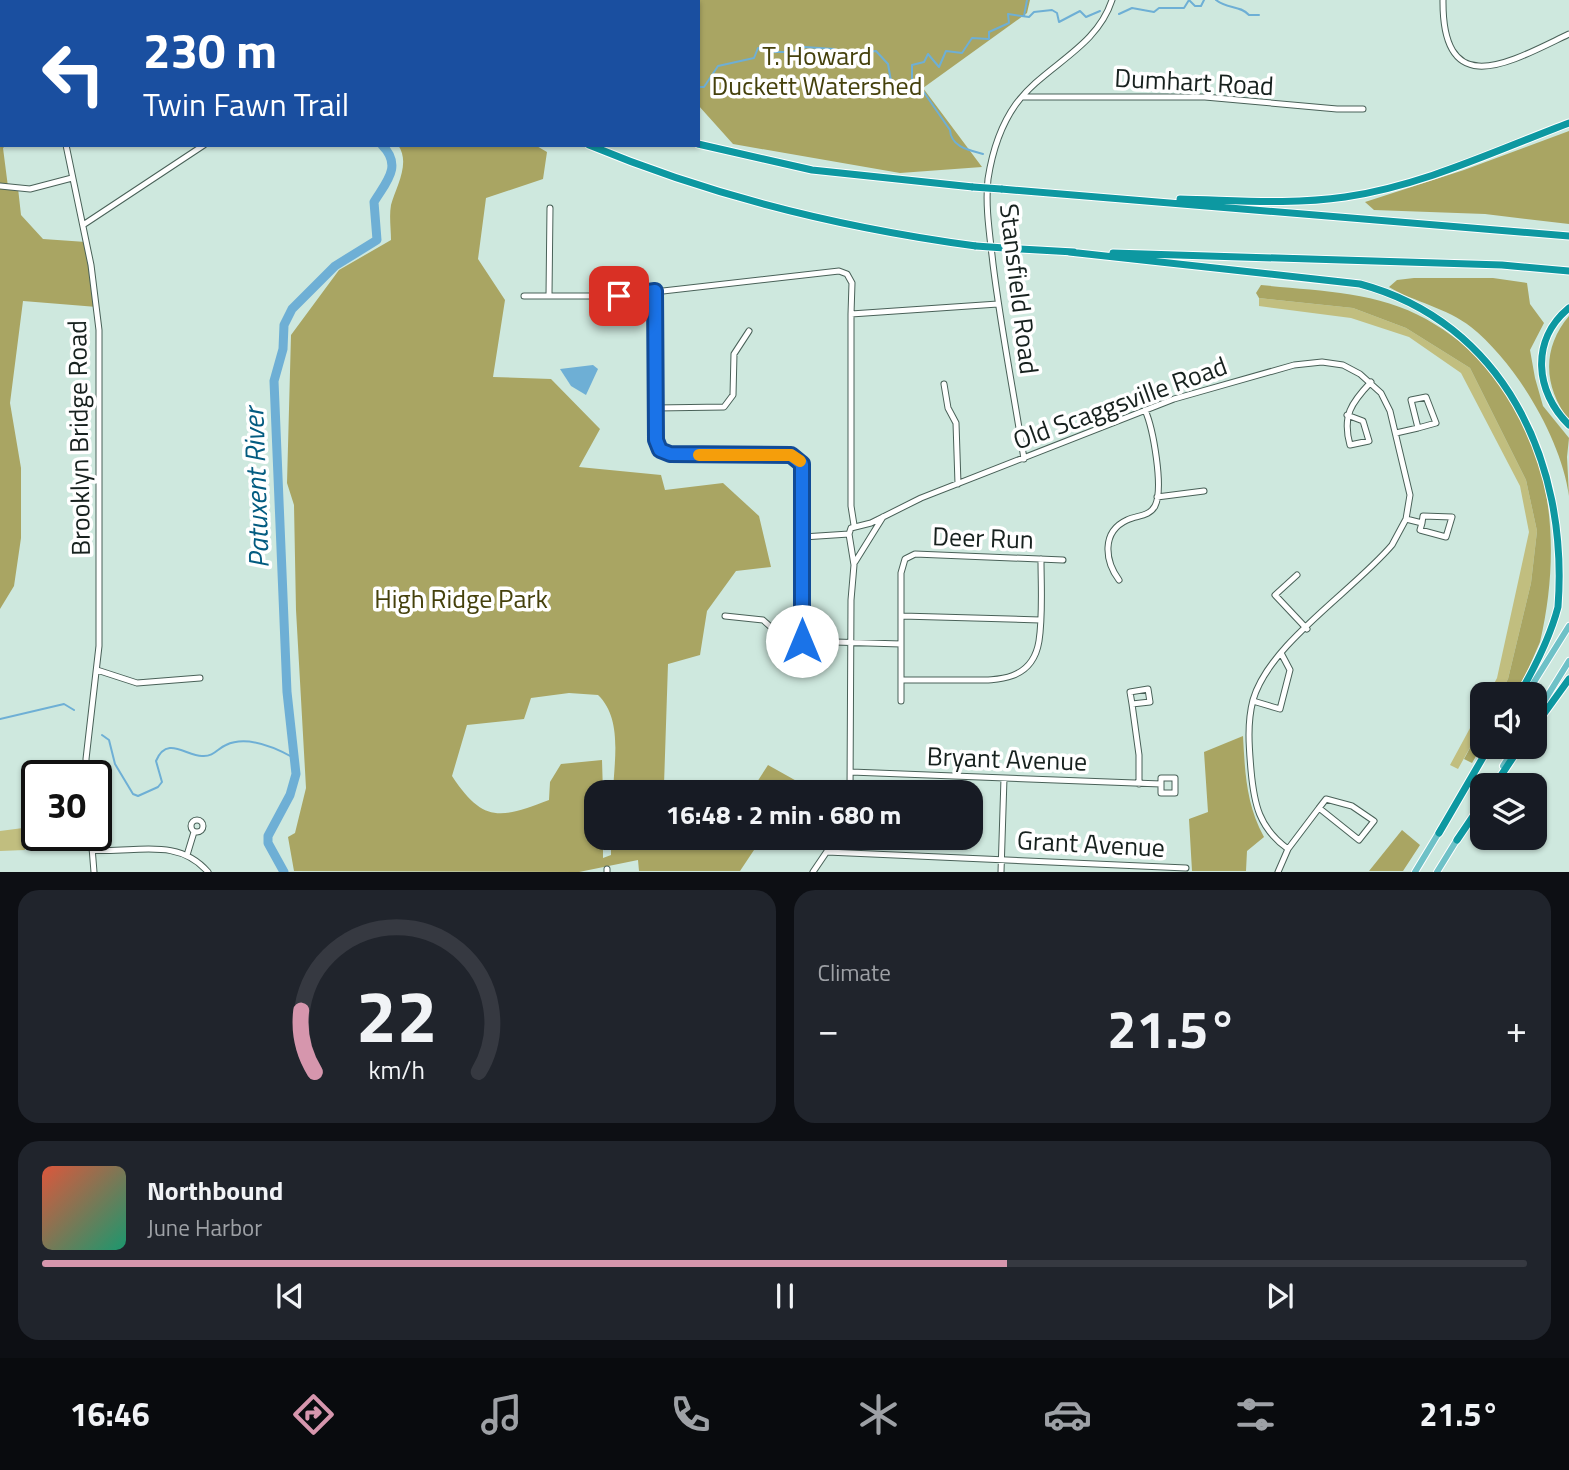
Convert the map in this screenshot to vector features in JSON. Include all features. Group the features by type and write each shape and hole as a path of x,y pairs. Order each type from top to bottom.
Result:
{"highway":[{"path":"1104,197 1278,201 1347,197 1423,177 1569,123"},
{"path":"700,144 812,170 973,187 1569,236"},
{"path":"594,147 664,175 767,207 857,228 976,246 1502,265 1569,271"},
{"path":"1069,251 1332,280 1396,295 1435,314 1472,340 1506,374 1525,400"},
{"path":"1569,308 1549,332 1541,367 1551,404 1569,425"},
{"path":"1526,682 1541,653 1558,607 1566,535"},
{"path":"1547,709 1569,679"},
{"path":"1439,832 1484,759"},
{"path":"1457,840 1470,820"}],"main road":[{"path":"1534,682 1569,626"},
{"path":"1547,697 1569,662"},
{"path":"1415,872 1439,832"},
{"path":"1437,872 1457,840"}],"street":[{"name":"Stansfield Road","path":"1024,458 998,303 988,221 989,178 1002,130 1023,97 1097,30 1112,0"},
{"path":"1443,0 1447,40 1458,55 1477,66 1504,65 1569,34"},
{"name":"Dumhart Road","path":"1023,97 1205,97 1363,109"},
{"name":"Brooklyn Bridge Road","path":"66,147 83,225 99,330 97,670 88,760"},
{"path":"83,225 201,147"},
{"path":"0,186 30,188 72,178"},
{"path":"550,208 550,295"},
{"path":"524,296 610,296 839,271 847,274 852,283 851,506 858,525 869,529 870,538"},
{"path":"655,291 657,444 663,452 791,455 798,458 802,468 802,641"},
{"path":"851,314 998,303"},
{"path":"656,408 724,407 733,394 734,354 749,331"},
{"name":"Old Scaggsville Road","path":"858,525 1204,389 1309,362 1343,365 1371,382 1387,404 1396,433 1410,495 1406,519 1386,553 1281,653 1266,672 1253,701 1249,736 1255,806 1266,829 1288,849"},
{"path":"1347,415 1363,421 1368,441 1350,445 1347,415 1353,400 1371,382"},
{"path":"944,384 948,408 956,423 958,484"},
{"path":"1396,433 1418,428 1436,423 1426,397 1411,400 1418,428"},
{"path":"1119,580 1109,564 1111,535 1124,522 1149,513 1157,497 1153,433 1145,410"},
{"path":"1157,497 1204,491"},
{"path":"1423,516 1452,517 1446,537 1420,530 1422,523 1423,516"},
{"path":"854,565 883,517"},
{"path":"1406,519 1422,523"},
{"path":"803,537 849,534 858,525"},
{"path":"849,534 854,565 851,780"},
{"path":"851,541 859,546 865,545"},
{"name":"Deer Run","path":"901,701 901,572 905,559 909,556 1063,560"},
{"path":"901,680 992,681 1008,678 1022,669 1033,656 1039,640 1041,559"},
{"path":"1297,575 1275,595 1307,629"},
{"path":"725,616 763,620 783,638 851,644 901,644"},
{"path":"902,616 1040,620"},
{"path":"1253,701 1280,709 1290,670 1281,653"},
{"path":"97,670 137,683 200,678"},
{"path":"1132,705 1139,755 1139,784"},
{"name":"Bryant Avenue","path":"851,772 1161,785"},
{"path":"1001,872 1004,778"},
{"path":"1278,872 1288,849 1319,808 1326,799 1340,802 1374,821 1359,840 1319,808"},
{"path":"187,855 194,832"},
{"path":"112,849 159,848 187,855 208,872"},
{"path":"92,851 94,872"},
{"path":"813,872 827,852"},
{"name":"Grant Avenue","path":"827,852 1186,867"}],"shaded area":[{"path":"1259,298 1353,308 1406,328 1470,368 1526,480 1537,531 1531,583 1506,682 1495,682 1529,532 1520,486 1461,373 1409,337 1351,318 1259,306"},
{"path":"1470,728 1470,748 1458,769 1450,765"},
{"path":"21,828 21,850 0,851 0,831"}],"green space":[{"name":"T. Howard Duckett Watershed","path":"700,0 1030,0 1027,13 923,88 982,167 900,173 733,144 700,107"},
{"path":"1569,131 1569,224 1485,214 1374,210 1365,202 1464,170"},
{"path":"0,147 4,147 8,187 18,188 21,215 43,239 86,242 97,307 23,301 10,403 21,468 21,538 14,586 0,609"},
{"name":"High Ridge Park","path":"399,147 538,147 547,152 543,179 486,198 478,259 505,300 493,377 551,379 600,429 579,467 661,475 665,490 723,483 759,516 771,567 736,571 707,611 700,655 668,664 664,780 614,780 614,728 606,705 598,695 569,693 531,698 524,719 467,725 452,776 473,802 483,809 505,813 549,800 550,782 561,764 602,760 603,780 584,780 584,850 603,850 603,858 611,855 611,850 754,850 740,871 639,871 638,860 579,872 294,871 288,837 295,833 306,788 296,610 294,505 287,483 291,335 339,270 391,240 391,205 399,183 403,159"},
{"path":"1493,278 1527,283 1530,304 1544,323 1530,350 1535,378 1543,406 1569,438 1569,496 1557,450 1520,381 1488,342 1462,320 1389,287 1397,280"},
{"path":"1261,285 1324,291 1367,298 1407,310 1426,319 1466,347 1497,380 1521,418 1538,459 1548,503 1551,548 1548,595 1540,642 1522,682 1506,682 1531,583 1537,531 1526,480 1470,368 1406,328 1353,308 1259,298 1256,293"},
{"path":"1569,316 1569,420 1555,395 1549,368 1554,342"},
{"path":"1243,736 1250,800 1264,837 1247,851 1246,871 1192,871 1189,819 1208,812 1204,752"},
{"path":"1470,748 1470,759 1474,759 1472,763 1464,759"},
{"path":"768,765 795,780 758,780"},
{"path":"1402,830 1420,845 1403,871 1369,871"}],"water":[{"path":"593,365 598,369 586,395 571,386 560,369"}],"waterway":[{"path":"1024,16 1027,0"},
{"path":"1119,14 1132,8 1154,12 1159,8 1184,8 1189,0 1195,6 1201,6 1204,0"},
{"path":"1216,0 1249,15 1259,15"},
{"path":"912,85 912,65 924,62 928,54 939,67 946,51 962,53 972,38 989,39 989,32 1009,23 1008,14 1029,17 1034,12 1052,10 1057,13 1059,22 1080,11 1086,17 1100,11"},
{"path":"700,87 704,87 718,66 754,58 758,48 769,52 793,52 804,47 834,49 838,54 876,51 888,64 891,81 923,91 957,144 983,154"},
{"name":"Patuxent River","path":"284,872 268,843 268,836 290,795 296,774 287,692 274,381 283,349 284,325 292,309 335,266 377,240 374,202 392,167 384,147"},
{"path":"0,719 64,704 74,710"},
{"path":"102,735 109,740 115,764 133,794 138,796 158,787 162,782 156,761 166,749 206,756 226,745 243,741 270,747 294,758"}],"slow traffic":[{"path":"699,455 791,455 800,461"}],"route":[{"path":"619,296 655,291 656,440 660,450 670,454 791,455 798,458 802,464 802,641"}]}
